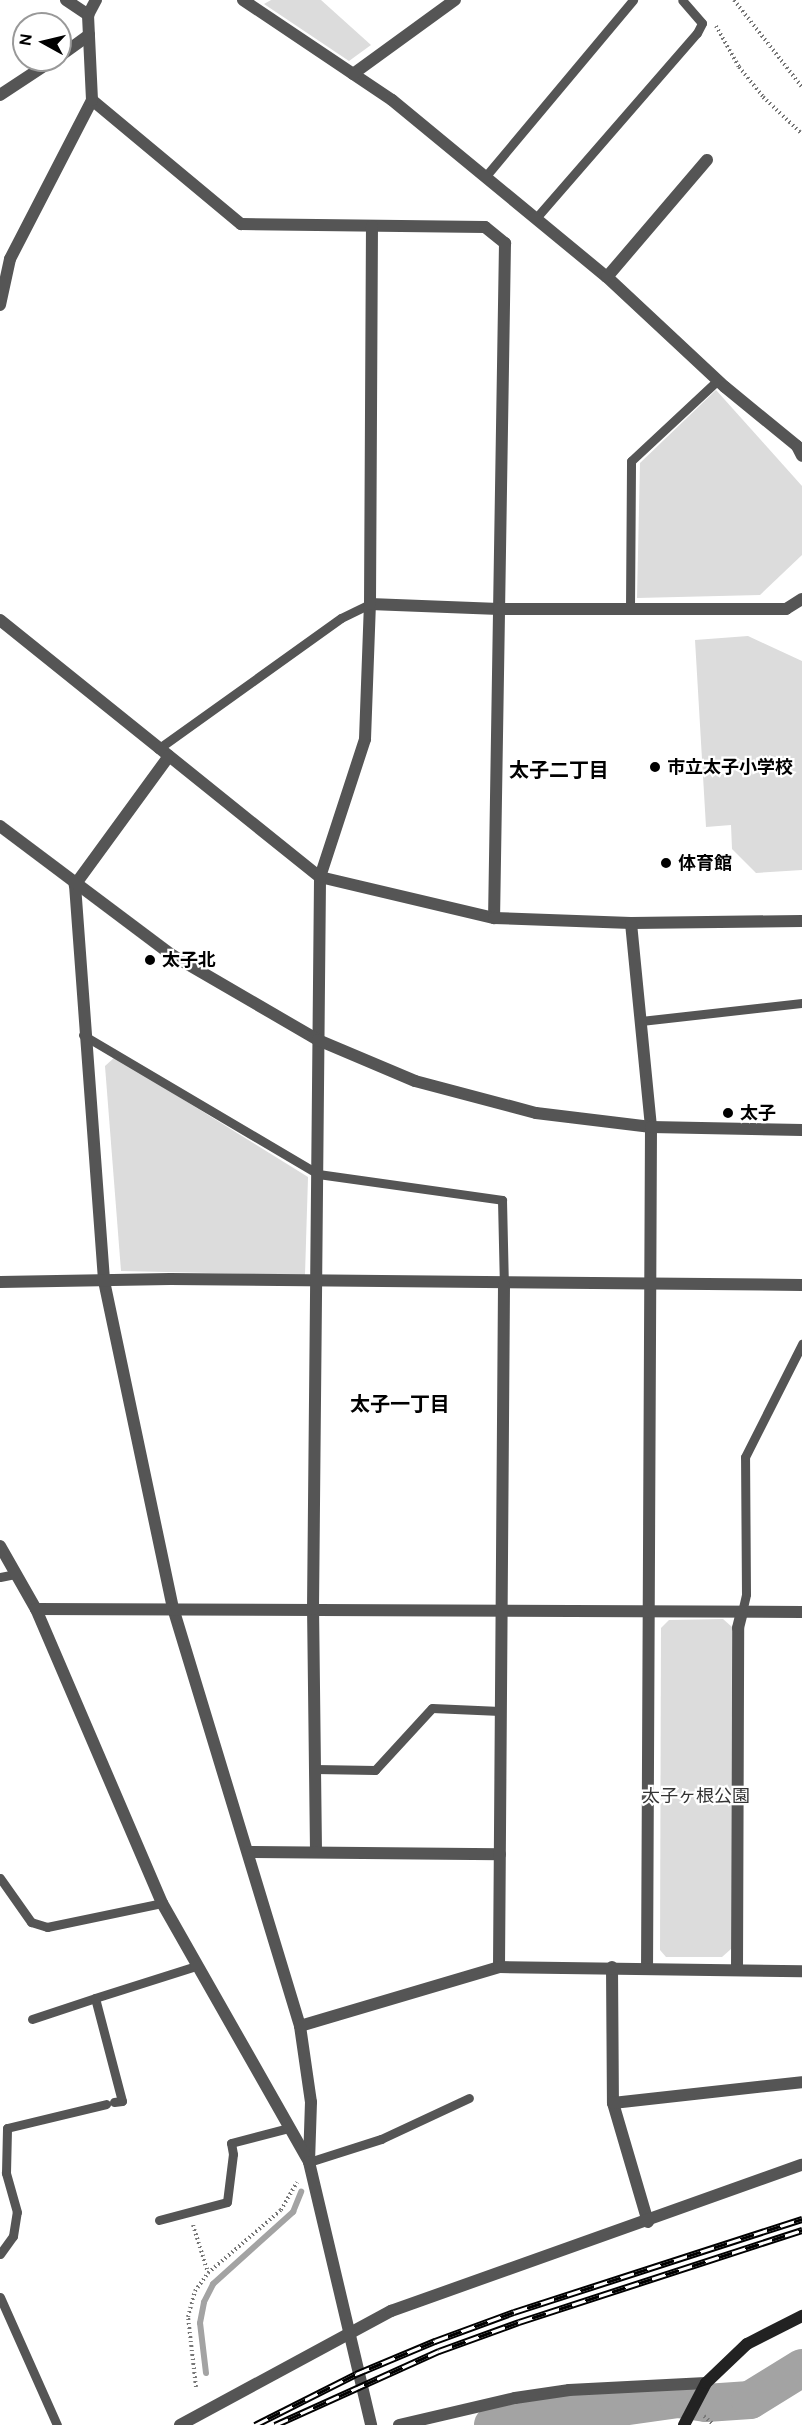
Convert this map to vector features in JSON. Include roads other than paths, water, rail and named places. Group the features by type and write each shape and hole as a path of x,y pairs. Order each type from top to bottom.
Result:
{"main road":[{"path":"684,2425 705,2383 747,2344 802,2316"}],"street":[{"path":"66,0 88,15"},
{"path":"0,305 10,259 92,100 88,15 96,0"},
{"path":"353,74 454,0"},
{"path":"251,2 392,100 536,218 607,277 718,380 797,446 802,456"},
{"path":"72,47 89,35"},
{"path":"0,95 35,72"},
{"path":"92,100 241,224 485,227 505,243 494,918"},
{"path":"607,277 707,160"},
{"path":"316,1851 313,1609 320,877 365,739 370,604 372,226"},
{"path":"370,604 499,609 786,609 802,599"},
{"path":"0,620 320,877 494,918 631,923 802,921"},
{"path":"164,752 75,885 83,1035 104,1281 174,1608 300,2026 311,2102 309,2162 346,2334 370,2425"},
{"path":"0,826 75,885 172,955 318,1040 415,1082 536,1113 651,1127 802,1130"},
{"path":"631,923 651,1127 648,1968"},
{"path":"0,1282 802,1285"},
{"path":"499,1967 504,1285"},
{"path":"0,1546 36,1609 162,1903 309,2162"},
{"path":"36,1609 802,1612"},
{"path":"737,1970 738,1629 742,1612"},
{"path":"248,1852 500,1854"},
{"path":"300,2026 499,1967 802,1971"},
{"path":"612,1967 613,2103 648,2222"},
{"path":"613,2103 802,2082"},
{"path":"180,2425 346,2334 391,2312 648,2222 802,2165"},
{"path":"399,2425 537,2395 705,2383"}],"lane":[{"path":"485,177 633,0"},
{"path":"536,218 697,33 702,23 682,0"},
{"path":"630,609 631,462 718,380"},
{"path":"164,752 341,618 370,604"},
{"path":"641,1021 802,1003"},
{"path":"83,1035 318,1174 502,1200 504,1285"},
{"path":"742,1612 746,1594 745,1457 802,1344"},
{"path":"0,1576 15,1574"},
{"path":"315,1769 375,1770 432,1708 500,1711"},
{"path":"0,1878 31,1922 47,1927 162,1903"},
{"path":"32,2019 196,1966"},
{"path":"0,2254 13,2236 17,2212 6,2173 7,2128 122,2101 94,1998"},
{"path":"309,2162 381,2139 469,2097"},
{"path":"159,2220 226,2202 233,2154 231,2143 289,2128"},
{"path":"0,2297 57,2425"}],"waterway":[{"path":"206,2373 200,2323 204,2302 213,2284 293,2212 301,2192"},
{"path":"493,2425 678,2399 706,2403 750,2400 802,2368"}],"railway":[{"path":"255,2425 356,2374 435,2341 514,2312 802,2219"},
{"path":"275,2425 439,2351 519,2322 802,2230"}],"place":[{"name":"市立太子小学校","path":"655,767"},
{"name":"体育館","path":"666,863"},
{"name":"太子北","path":"150,960"},
{"name":"太子","path":"728,1113"}],"district":[{"name":"太子二丁目","path":"559,770"},
{"name":"太子一丁目","path":"400,1404"}],"park label":[{"name":"太子ヶ根公園","path":"696,1796"}]}
